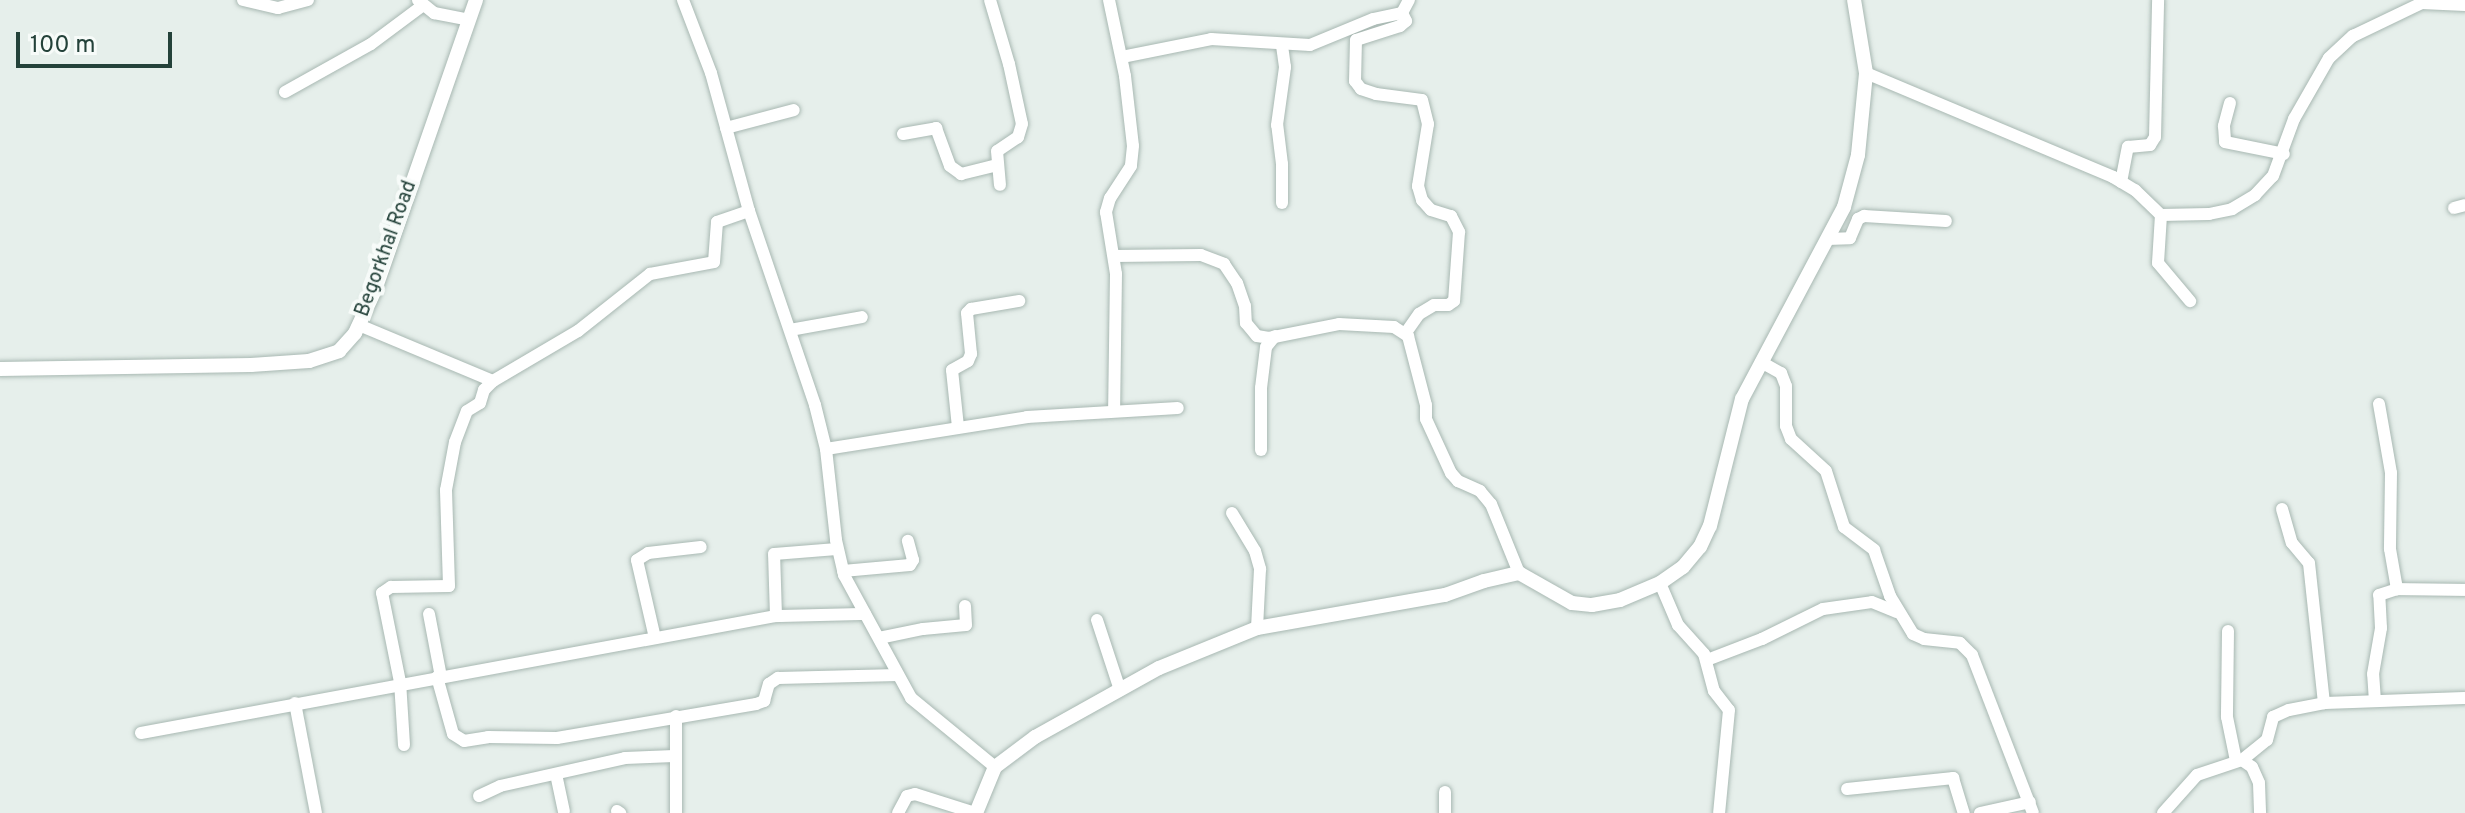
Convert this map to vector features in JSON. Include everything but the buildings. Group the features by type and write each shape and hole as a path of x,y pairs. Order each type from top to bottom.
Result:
{"street":[{"path":"243,0 278,8 308,0"},
{"name":"Begorkhal Road","path":"0,369 170,369 309,361 339,351 359,325 375,290 476,0"},
{"path":"683,0 700,40 749,211 826,449 837,549 843,571 898,675 919,707 995,767"},
{"path":"990,0 1009,64 1022,131 997,151 1000,185"},
{"path":"1109,0 1122,57 1133,158 1106,206 1114,256 1114,411"},
{"path":"1402,13 1409,0"},
{"path":"898,813 910,794 975,813 995,767 1035,737 1159,668 1257,628 1455,593 1484,581 1519,573 1582,605 1620,600 1660,583 1683,567 1700,547 1723,489 1737,413 1844,207 1858,155 1866,73 1854,0"},
{"path":"2121,182 2128,147 2150,145 2155,137 2160,38 2158,0"},
{"path":"1866,73 2121,182 2135,190 2161,215 2232,209 2255,195 2273,176 2284,154 2294,119 2329,58 2353,36 2421,1 2465,5"},
{"path":"285,92 371,44 420,3 434,13 469,20"},
{"path":"1122,57 1211,39 1282,45 1322,42 1373,19 1402,13"},
{"path":"1402,13 1406,21 1400,26 1356,40 1355,81 1361,89 1376,94 1422,100 1428,124 1418,186 1422,200 1431,210 1451,216 1459,232 1454,301 1448,305 1434,305 1419,314 1405,334"},
{"path":"1282,45 1285,67 1277,125 1282,203"},
{"path":"2230,103 2223,133 2225,142 2284,154"},
{"path":"726,128 794,110"},
{"path":"903,134 936,128 950,166 961,174 998,165"},
{"path":"404,745 400,682 382,593 391,587 449,586 448,469 467,411 480,403 484,390 493,381 578,331 650,274 714,262 717,222 749,211"},
{"path":"2161,215 2158,263 2190,301"},
{"path":"1827,239 1850,238 1858,219 1864,216 1946,221"},
{"path":"1114,256 1201,255 1224,264 1241,295 1246,323 1257,336 1275,336 1339,324 1394,327 1405,334 1413,349 1426,419 1451,473 1458,481 1480,491 1491,504 1519,573"},
{"path":"958,427 952,370 968,361 971,354 967,313 971,309 1019,301"},
{"path":"790,330 862,317"},
{"path":"359,325 493,381"},
{"path":"1261,450 1261,388 1266,347 1275,336"},
{"path":"1761,362 1781,373 1786,386 1786,426 1791,439 1826,471 1844,527 1874,550 1897,612 1913,634 1967,648 2032,807 1980,813"},
{"path":"2379,404 2391,473 2390,549 2397,589"},
{"path":"826,449 1027,417 1178,408"},
{"path":"2282,509 2292,543 2309,563 2324,703"},
{"path":"1232,513 1255,551 1260,569 1257,628"},
{"path":"843,571 910,565 913,560 908,541"},
{"path":"655,638 637,560 648,553 701,547"},
{"path":"776,616 774,554 837,549"},
{"path":"1660,583 1678,625 1707,660 1714,691 1725,703 1730,717 1719,813"},
{"path":"2375,701 2373,674 2381,628 2377,600 2384,592 2397,589 2465,590"},
{"path":"1707,660 1762,639 1823,609 1872,602 1897,612"},
{"path":"879,638 966,625 965,606"},
{"path":"429,614 439,677 453,734 464,741 488,737 557,738 764,701 769,684 778,678 898,675"},
{"path":"141,733 400,682 776,616 865,614"},
{"path":"1097,620 1120,690"},
{"path":"2228,631 2227,717 2239,760 2252,767 2259,783 2260,813"},
{"path":"2163,813 2171,800 2197,775 2239,760 2267,740 2273,717 2324,703 2465,698"},
{"path":"295,703 316,813"},
{"path":"676,716 676,813"},
{"path":"479,796 500,786 625,758 674,756"},
{"path":"556,774 564,811"},
{"path":"1847,789 1953,778 1964,813"},
{"path":"1445,792 1445,813"}]}
